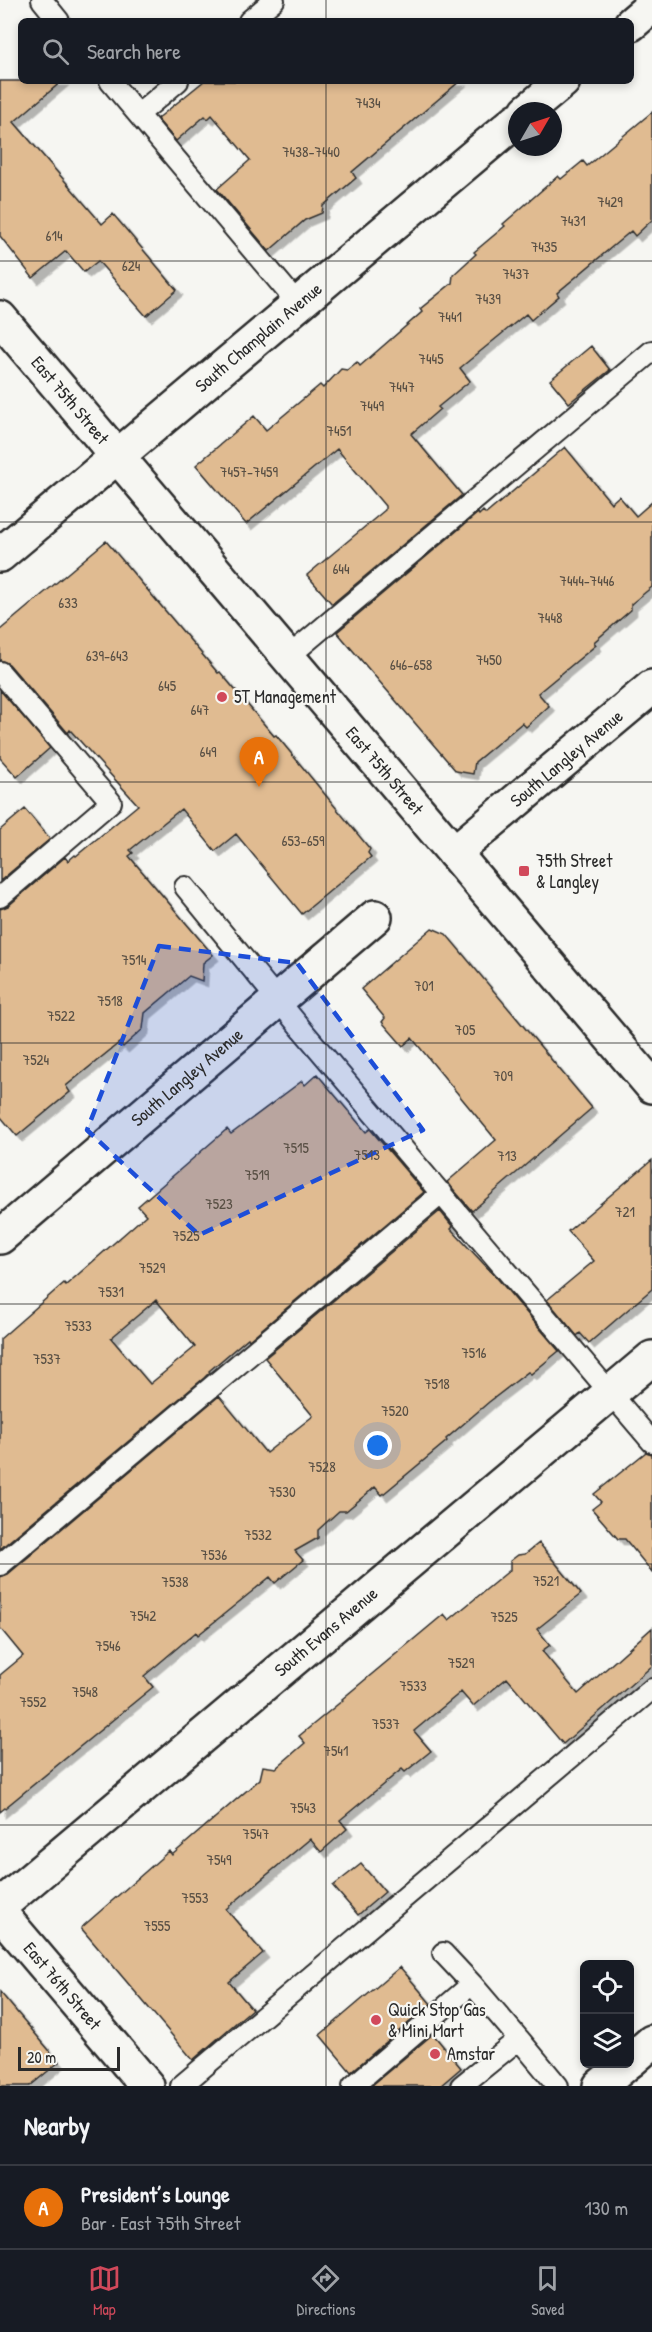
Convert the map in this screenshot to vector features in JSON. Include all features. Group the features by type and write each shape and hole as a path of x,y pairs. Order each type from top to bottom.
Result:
{"street":[{"path":"634,21 652,6"},
{"path":"538,102 560,84"},
{"name":"South Champlain Avenue","path":"0,555 508,128"},
{"name":"East 75th Street","path":"0,318 652,1086"},
{"name":"South Langley Avenue","path":"454,853 649,696"},
{"name":"South Langley Avenue","path":"0,1236 375,917"},
{"name":"South Evans Avenue","path":"0,1906 652,1358"},
{"name":"East 76th Street","path":"0,1913 147,2086"},
{"path":"634,2057 652,2042"},
{"path":"600,2086 621,2068"}],"lane":[{"path":"42,0 57,18"},
{"path":"253,18 274,0"},
{"path":"113,84 298,304"},
{"path":"139,114 174,84"},
{"path":"288,657 652,351"},
{"path":"0,672 111,802 0,897"},
{"path":"185,887 652,1442"},
{"path":"0,1565 442,1193"},
{"path":"181,2086 652,1689"},
{"path":"443,1953 558,2086"},
{"path":"352,2086 472,1984"},
{"path":"461,2086 519,2039"}],"highlighted area":[{"path":"159,946 297,963 423,1130 199,1235 87,1130"}],"building":[{"path":"0,81 18,81 18,84 58,84 14,122 102,224 113,214 177,290 146,316 98,261 84,272 66,251 33,278 0,236"},
{"path":"200,84 456,84 352,172 356,178 323,206 322,213 305,220 269,251 217,189 250,160 212,115 208,119 205,116 176,141 157,119"},
{"path":"652,112 652,220 635,236 631,231 557,293 559,296 531,320 526,314 460,368 470,381 438,407 440,409 411,434 462,495 332,604 307,575 385,510 385,506 337,449 246,524 196,465 254,416 266,430 320,385 323,388 341,369 347,370 357,362 360,366 422,312 420,309 452,283 453,275 476,254 474,252 558,176 561,179 583,161 587,166"},
{"path":"591,346 610,370 569,403 550,380"},
{"path":"565,447 611,503 619,496 636,516 652,502 652,587 631,604 631,610 594,642 596,645 538,693 549,706 526,727 522,723 475,762 473,774 456,771 337,632 478,513 479,515 483,511 486,514"},
{"path":"106,541 218,673 220,672 274,736 276,735 370,849 368,853 371,857 302,914 236,834 215,851 181,809 130,850 133,853 129,856 213,955 203,963 202,981 189,976 145,1013 143,1029 123,1047 119,1043 66,1086 70,1092 17,1136 0,1116 0,909 8,906 65,857 68,861 76,856 138,805 70,730 68,733 9,664 0,660 0,630"},
{"path":"0,690 50,748 17,777 0,758"},
{"path":"25,809 50,839 0,881 0,830"},
{"path":"432,928 446,934 592,1108 472,1211 447,1182 496,1140 412,1038 403,1046 382,1022 385,1018 361,989"},
{"path":"317,1074 366,1132 370,1129 424,1192 0,1549 0,1339 146,1215 138,1206 227,1129 231,1134 302,1081 305,1085","holes":["156,1300 195,1347 150,1384 111,1338"]},
{"path":"652,1160 652,1289 589,1343 580,1333 577,1336 547,1300 594,1261 568,1231"},
{"path":"440,1211 453,1227 451,1229 498,1279 559,1351 531,1374 528,1372 489,1402 446,1439 447,1441 382,1495 375,1487 346,1511 339,1511 318,1530 318,1538 295,1551 303,1560 275,1583 270,1577 198,1635 196,1632 144,1676 153,1687 0,1812 0,1675 23,1656 0,1628 0,1577 8,1574 219,1396 266,1453 313,1416 265,1358"},
{"path":"646,1452 652,1454 652,1572 625,1539 618,1539 592,1509 601,1502 594,1494"},
{"path":"539,1543 581,1594 537,1629 550,1645 542,1651 578,1694 652,1628 652,1666 563,1744 507,1678 473,1706 461,1692 414,1731 431,1751 405,1772 402,1769 340,1820 347,1829 321,1852 310,1839 226,1909 263,1953 229,1982 252,2009 193,2060 81,1928 169,1851 172,1855 260,1779 263,1766 276,1768 305,1743 299,1736 342,1699 444,1614 449,1620 510,1570 510,1561 518,1555 525,1554"},
{"path":"361,1864 385,1892 358,1915 333,1886"},
{"name":"Quick Stop Gas & Mini Mart","path":"400,1967 431,2004 351,2072 320,2035"},
{"path":"0,1992 59,2062 30,2086 0,2086"},
{"name":"Amstar","path":"433,2034 461,2068 440,2086 371,2086"}],"place":[{"name":"5T Management","path":"222,697"},
{"name":"President’s Lounge","path":"259,787"},
{"name":"75th Street & Langley","path":"524,871"},
{"name":"Quick Stop Gas & Mini Mart","path":"376,2020"},
{"name":"Amstar","path":"435,2054"}]}
